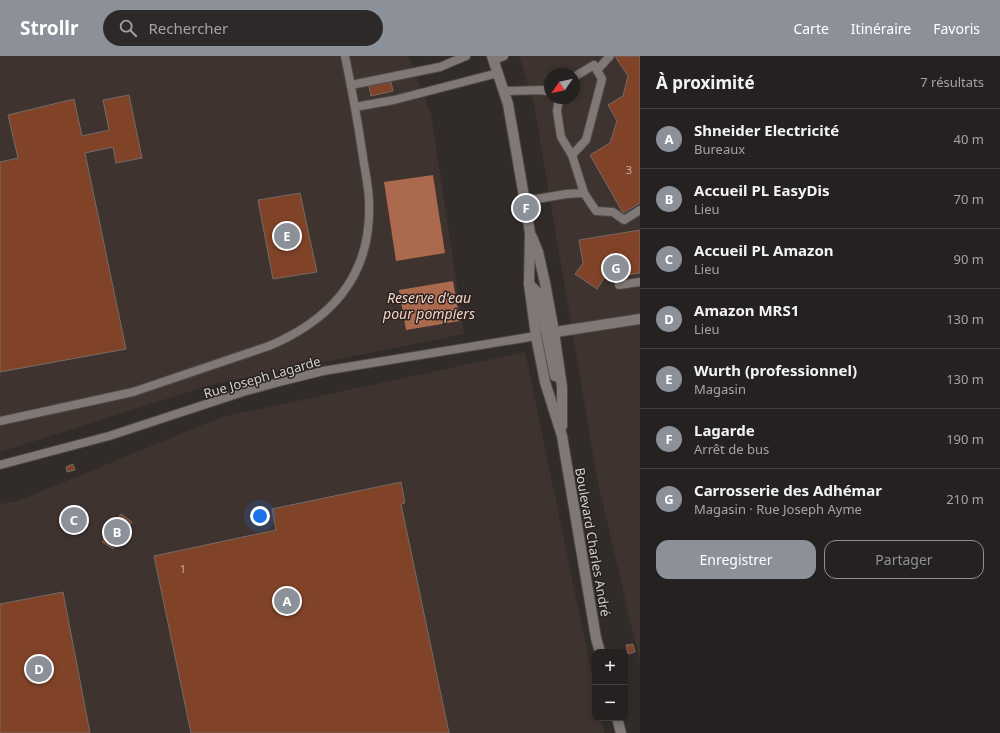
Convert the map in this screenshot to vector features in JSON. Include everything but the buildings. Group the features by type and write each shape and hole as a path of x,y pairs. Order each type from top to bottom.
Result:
{"street":[{"name":"Boulevard Charles André","path":"493,58 508,104 525,201 530,233 530,284 538,293 545,334 562,387 562,436"},
{"name":"Boulevard Charles André","path":"530,233 538,252 546,283 545,382 562,436 599,649"},
{"path":"545,334 591,328 640,319"},
{"path":"618,721 621,733"}],"lane":[{"path":"0,421 133,392 269,346 310,324 341,296 352,280 360,263 367,238 369,201 346,56"},
{"path":"351,85 440,67 466,56"},
{"path":"493,58 504,56"},
{"path":"597,70 610,56"},
{"path":"572,155 586,140 602,79 594,66 580,74"},
{"path":"355,107 394,100 498,73"},
{"path":"504,91 544,90"},
{"path":"559,104 561,137 572,155 584,193 596,211 613,212 624,220 640,210"},
{"path":"525,201 566,194 584,193"},
{"path":"619,285 640,282"},
{"name":"Rue Joseph Lagarde","path":"0,465 109,436 244,392 323,371 545,334"}],"shaded area":[{"path":"0,56 408,56 431,114 464,334 213,384 0,452"},
{"path":"519,56 640,56 640,662 598,483 534,104"},
{"path":"525,352 592,675 592,721 602,721 604,733 0,733 0,504 18,501 222,417"}],"water":[{"path":"433,175 445,253 396,261 384,182"},
{"name":"Reserve d'eau pour pompiers","path":"453,281 460,321 406,330 399,290"}],"place":[{"name":"Lagarde","path":"526,208"},
{"name":"Wurth (professionnel)","path":"287,236"},
{"name":"Carrosserie des Adhémar","path":"616,268"},
{"name":"Accueil PL Amazon","path":"74,520"},
{"name":"Accueil PL EasyDis","path":"117,532"},
{"name":"Shneider Electricité","path":"287,601"},
{"name":"Amazon MRS1","path":"39,669"}]}
